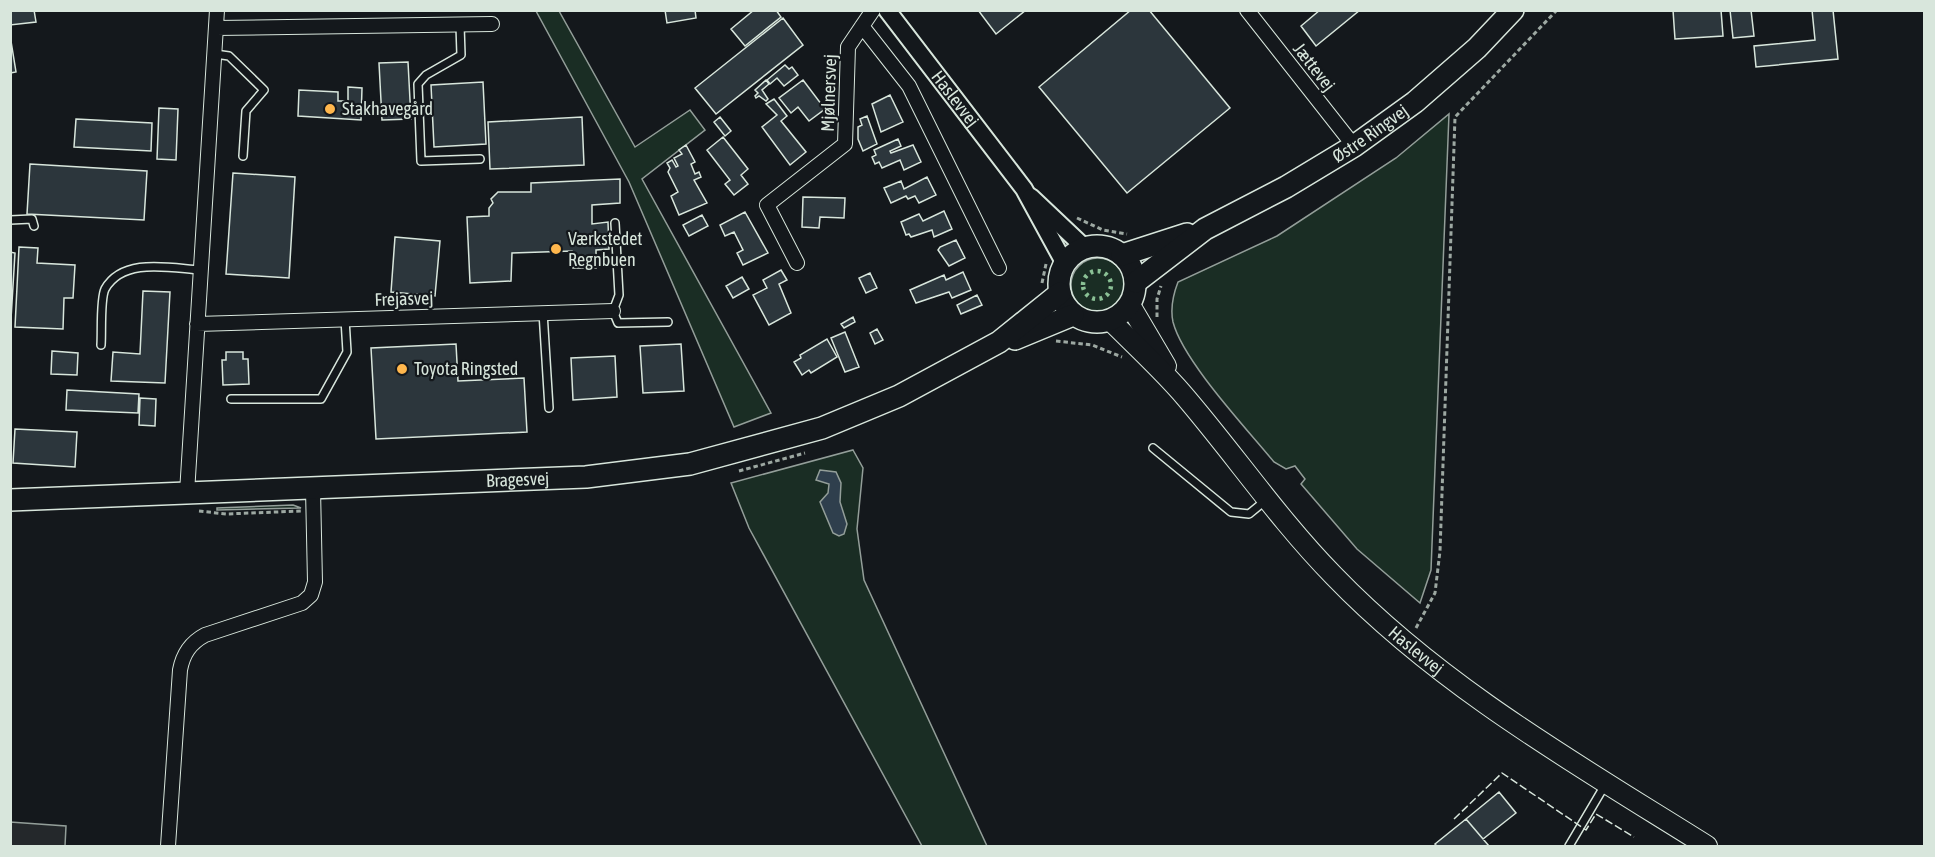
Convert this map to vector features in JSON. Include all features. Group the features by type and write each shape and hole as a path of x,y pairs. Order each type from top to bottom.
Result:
{"main road":[{"name":"Østre Ringvej","path":"1136,282 1205,230 1354,146 1415,102 1477,48 1513,10"},
{"name":"Østre Ringvej","path":"1122,255 1205,230"},
{"path":"1106,247 1122,255 1129,262 1136,282 1130,305 1111,321 1092,322 1074,315 1050,289 1059,278 1065,264 1085,248 1106,247"},
{"name":"Bragesvej","path":"10,500 586,477 690,464 822,428 899,396 999,342 1050,289"},
{"name":"Haslevvej","path":"1130,305 1181,392"},
{"name":"Bragesvej","path":"999,342 1015,339 1074,315"},
{"name":"Haslevvej","path":"1111,321 1181,392 1266,500 1335,577 1406,641 1479,699 1707,846"}],"street":[{"path":"187,493 218,10"},
{"name":"Mjølnersvej","path":"797,263 767,205 845,144 848,47 873,10"},
{"name":"Haslevvej","path":"887,10 1024,189 1085,248"},
{"name":"Jættevej","path":"1247,10 1354,146"},
{"path":"216,28 492,24"},
{"path":"862,26 909,86 999,268"},
{"name":"Haslevvej","path":"1024,189 1065,264"},
{"name":"Frejasvej","path":"197,324 613,311"},
{"path":"168,846 180,670 184,655 193,643 205,635 295,606 310,595 315,582 313,489"}],"lane":[{"path":"460,25 461,55 426,75 418,84 421,161 480,159"},
{"path":"215,54 229,56 264,90 246,111 243,156"},
{"path":"10,220 32,219 34,226"},
{"path":"615,224 619,295 613,311 618,323 668,322"},
{"path":"101,345 104,291 119,273 141,267 200,270"},
{"path":"543,312 549,408"},
{"path":"231,399 321,399 347,352 345,319"},
{"path":"1153,447 1231,512 1250,514 1266,500"},
{"path":"1569,846 1607,783"}],"path":[{"path":"1406,641 1422,621 1435,594 1440,551 1455,117 1457,112 1510,62 1557,10"},
{"path":"1074,216 1103,230 1130,235"},
{"path":"1045,257 1045,274 1050,289"}],"green space":[{"path":"536,11 559,11 635,147 690,110 705,130 642,179 771,413 734,427 629,182"},
{"path":"1449,114 1431,570 1420,603 1357,549 1301,484 1305,479 1295,466 1286,469 1274,462 1189,356 1173,322 1172,307 1178,282 1277,236 1396,158"},
{"path":"1093,258 1103,258 1113,262 1121,270 1125,285 1121,300 1113,308 1103,312 1093,312 1083,308 1075,300 1071,290 1071,280 1075,270 1083,262"},
{"path":"853,450 863,468 857,529 864,580 987,846 922,846 749,528 731,483"},
{"path":"293,505 301,508 217,510 217,508"}],"shaded area":[{"path":"10,822 66,826 65,846 11,846"}],"water":[{"path":"820,470 836,472 841,483 840,502 847,524 844,534 839,536 833,533 820,502 828,493 829,484 816,480"}],"building":[{"path":"10,10 34,10 36,22 10,25"},
{"path":"665,10 695,10 696,18 667,23"},
{"path":"754,10 776,10 781,17 745,46 731,29"},
{"path":"978,10 1026,10 996,34"},
{"path":"1131,10 1149,10 1230,108 1127,193 1039,87"},
{"path":"1320,10 1360,10 1316,46 1301,26"},
{"path":"1673,10 1721,10 1723,36 1675,39"},
{"path":"1730,10 1751,10 1754,36 1733,38"},
{"path":"1812,10 1833,10 1838,59 1756,67 1754,46 1815,40"},
{"path":"783,18 803,45 716,114 695,88"},
{"path":"10,35 16,72 10,73"},
{"path":"408,62 411,119 382,120 379,63"},
{"path":"785,65 789,69 792,67 798,75 784,86 777,78 770,84 767,80"},
{"path":"766,80 769,84 762,90 768,99 766,101 759,96 756,98 758,93 755,90"},
{"path":"803,80 825,109 809,121 798,107 791,113 779,98"},
{"path":"483,82 486,144 434,147 431,85"},
{"name":"Stakhavegård","path":"348,87 362,88 361,120 298,116 299,90 338,92 338,101 348,101"},
{"path":"890,95 903,122 881,132 872,104"},
{"path":"774,99 787,116 781,121 806,152 790,165 762,127 777,115 766,104"},
{"path":"159,108 178,109 176,160 157,159"},
{"path":"867,116 877,144 863,151 858,139 858,127 862,125 860,119"},
{"path":"582,117 584,165 490,169 488,122"},
{"path":"720,117 731,131 725,136 714,122"},
{"path":"76,119 152,123 151,151 74,147"},
{"path":"723,137 748,169 741,175 748,184 734,195 725,184 730,180 707,150"},
{"path":"898,139 901,146 890,151 891,153 913,145 921,162 904,170 900,160 882,168 879,162 875,164 872,157 876,155 874,150"},
{"path":"686,145 695,162 691,164 695,174 699,172 701,177 694,180 707,203 679,215 671,196 678,192 668,172 670,168 667,163 672,160 676,167 678,166 674,158 682,154 679,150"},
{"path":"30,164 147,171 144,220 27,214"},
{"path":"233,173 295,177 289,278 226,274"},
{"path":"927,177 936,195 919,203 915,196 908,199 906,196 891,203 884,188 901,181 904,189"},
{"path":"620,179 620,203 592,205 592,224 608,222 609,249 596,250 596,268 573,268 572,251 512,253 511,281 470,283 467,217 489,216 489,208 493,203 491,199 498,192 531,192 531,183"},
{"path":"803,197 845,198 844,218 820,217 819,228 802,227"},
{"path":"944,211 952,229 934,237 932,230 911,237 909,234 906,235 901,222 919,214 923,221"},
{"path":"745,212 768,253 743,265 737,253 743,250 734,232 725,236 720,225"},
{"path":"702,215 708,226 689,236 683,225"},
{"path":"395,237 440,241 435,296 391,292"},
{"path":"956,240 965,258 949,266 938,250"},
{"path":"19,247 38,248 37,263 75,265 73,298 64,298 63,329 15,327"},
{"path":"10,252 15,253 11,319 10,319"},
{"path":"781,270 787,280 779,284 791,313 769,325 753,295 767,288 763,280"},
{"path":"963,272 971,290 952,298 949,292 916,303 910,290 944,275 946,280"},
{"path":"870,273 877,288 866,293 859,278"},
{"path":"742,277 749,289 733,298 726,286"},
{"path":"143,291 170,292 165,383 111,381 113,352 140,354"},
{"path":"977,295 982,305 961,314 957,305"},
{"path":"853,317 855,322 844,328 841,324"},
{"path":"877,329 883,340 875,344 870,333"},
{"path":"845,332 859,367 845,372 831,338"},
{"path":"827,339 837,357 811,373 809,370 802,375 794,362 801,358 800,355"},
{"path":"456,344 458,381 524,378 527,432 376,439 371,348"},
{"path":"681,344 684,391 643,393 640,346"},
{"path":"52,351 78,353 77,375 51,374"},
{"path":"226,352 243,352 243,359 248,359 249,384 223,385 222,360 226,360"},
{"path":"615,356 617,397 573,400 571,358"},
{"path":"67,390 139,394 138,413 66,410"},
{"path":"140,398 156,399 155,426 139,425"},
{"path":"15,429 77,432 75,467 13,463"},
{"path":"1499,792 1516,813 1483,839 1466,819"},
{"path":"1466,819 1489,846 1437,846 1435,844"}],"hedge":[{"path":"1097,271 1107,275 1111,285 1107,295 1097,299 1087,295 1083,285 1087,275 1097,271"}],"fence":[{"path":"1454,819 1502,773 1586,830 1596,814 1634,837"}],"place":[{"name":"Stakhavegård","path":"330,109"},
{"name":"Værkstedet Regnbuen","path":"556,249"},
{"name":"Toyota Ringsted","path":"402,369"}]}
